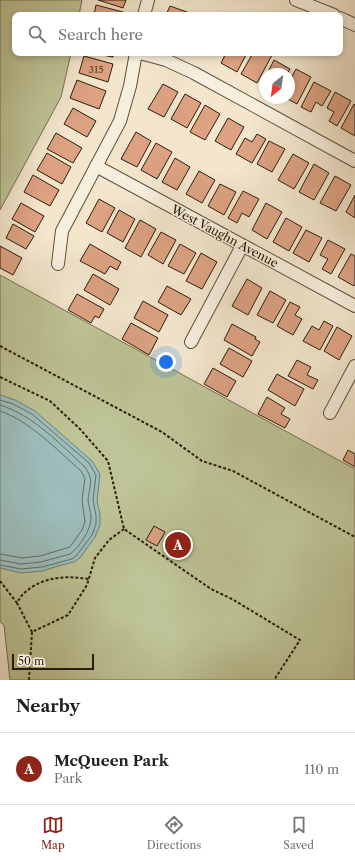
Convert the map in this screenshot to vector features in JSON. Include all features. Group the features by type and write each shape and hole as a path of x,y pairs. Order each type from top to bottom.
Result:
{"street":[{"path":"145,12 148,0"},
{"path":"296,0 326,12"},
{"path":"343,19 355,25"},
{"path":"58,264 62,231 120,121 130,86 135,56"},
{"path":"151,56 166,60 194,72 355,161"},
{"name":"West Vaughn Avenue","path":"96,166 355,306"},
{"path":"191,342 242,246"},
{"path":"330,413 355,366"}],"path":[{"path":"0,346 162,432 202,460 233,471 355,537"},
{"path":"0,377 50,401 80,429 108,461 124,529 212,589 232,599 300,640 274,680"},
{"path":"32,632 68,615 87,585 95,558 109,540 124,529"},
{"path":"17,603 20,595 37,584 51,578 72,576 89,579"},
{"path":"0,581 17,603 32,632 29,680"}],"green space":[{"path":"0,0 82,0 80,12 12,12 12,56 70,56 61,97 0,210"},
{"path":"0,275 355,469 355,680 10,680 4,625 0,622"}],"water":[{"path":"0,395 15,400 35,411 92,461 100,474 97,501 100,514 100,525 95,537 80,558 74,562 43,571 21,573 0,568"}],"building":[{"path":"98,0 126,0 123,8"},
{"path":"96,5 123,12 95,12"},
{"path":"170,6 187,12 167,12"},
{"path":"84,56 113,64 108,82 79,73"},
{"path":"224,56 245,56 237,72 221,63"},
{"path":"251,56 271,56 265,68 259,68 259,79 257,83 241,74"},
{"path":"274,60 288,68 270,68"},
{"path":"296,69 311,77 297,104 295,103"},
{"path":"77,80 106,91 99,109 70,98"},
{"path":"314,82 331,91 322,106 316,102 311,112 301,107"},
{"path":"163,84 178,92 164,117 148,109"},
{"path":"335,92 351,101 337,126 329,121 334,112 327,108"},
{"path":"185,94 201,103 187,128 171,119"},
{"path":"354,104 355,105 355,136 341,128"},
{"path":"205,105 220,114 205,140 190,132"},
{"path":"73,108 96,121 87,137 64,124"},
{"path":"228,118 244,127 231,150 215,141"},
{"path":"136,132 151,141 137,167 121,159"},
{"path":"56,133 82,148 73,163 47,149"},
{"path":"257,134 266,139 252,163 236,154 245,138 252,142"},
{"path":"269,141 285,149 272,172 257,164"},
{"path":"156,143 172,152 157,179 141,170"},
{"path":"47,153 71,167 62,184 37,170"},
{"path":"293,154 309,163 294,189 278,180"},
{"path":"175,158 190,167 177,190 162,182"},
{"path":"314,164 329,173 314,200 299,192"},
{"path":"199,171 215,180 202,203 186,194"},
{"path":"33,175 59,190 50,206 24,192"},
{"path":"335,176 351,185 336,211 320,203"},
{"path":"220,184 236,192 224,215 208,206"},
{"path":"243,191 259,199 249,217 242,213 237,223 228,218"},
{"path":"355,195 355,218 346,212"},
{"path":"99,199 115,208 102,232 86,223"},
{"path":"21,203 44,216 35,232 12,219"},
{"path":"266,203 282,212 267,239 252,230"},
{"path":"119,210 135,219 123,242 107,233"},
{"path":"286,218 302,227 289,251 273,242"},
{"path":"140,220 156,229 141,257 125,248"},
{"path":"13,224 34,236 26,249 6,238"},
{"path":"306,230 322,238 309,262 293,253"},
{"path":"161,232 176,240 163,264 148,255"},
{"path":"328,240 345,249 331,274 322,269 328,259 320,255"},
{"path":"90,244 121,262 117,270 110,266 105,274 80,261"},
{"path":"180,244 196,253 184,274 168,266"},
{"path":"0,246 22,258 13,275 0,268"},
{"path":"201,253 217,262 202,289 186,281"},
{"path":"351,254 355,256 354,286 338,277"},
{"path":"93,274 119,289 110,305 84,290"},
{"path":"247,279 262,288 248,315 232,306"},
{"path":"167,286 191,299 181,315 158,302"},
{"path":"270,291 286,300 273,323 257,315"},
{"path":"77,294 104,309 99,318 95,316 91,323 68,310"},
{"path":"143,301 168,315 159,332 134,318"},
{"path":"290,302 300,307 295,315 302,319 293,335 277,326"},
{"path":"324,321 333,326 320,350 303,341 312,326 319,330"},
{"path":"131,323 158,338 149,355 122,339"},
{"path":"232,324 256,337 255,339 260,342 252,356 224,340"},
{"path":"337,327 352,336 339,360 324,351"},
{"path":"229,348 252,361 243,377 220,364"},
{"path":"297,360 311,367 307,375 318,380 313,389 288,376"},
{"path":"213,368 236,381 227,397 204,384"},
{"path":"277,374 304,389 295,406 268,390"},
{"path":"267,397 285,408 281,414 290,419 285,428 258,414"},
{"path":"348,450 355,454 355,467 343,460"},
{"path":"154,526 165,532 157,546 146,540"}],"place":[{"name":"McQueen Park","path":"178,545"}]}
